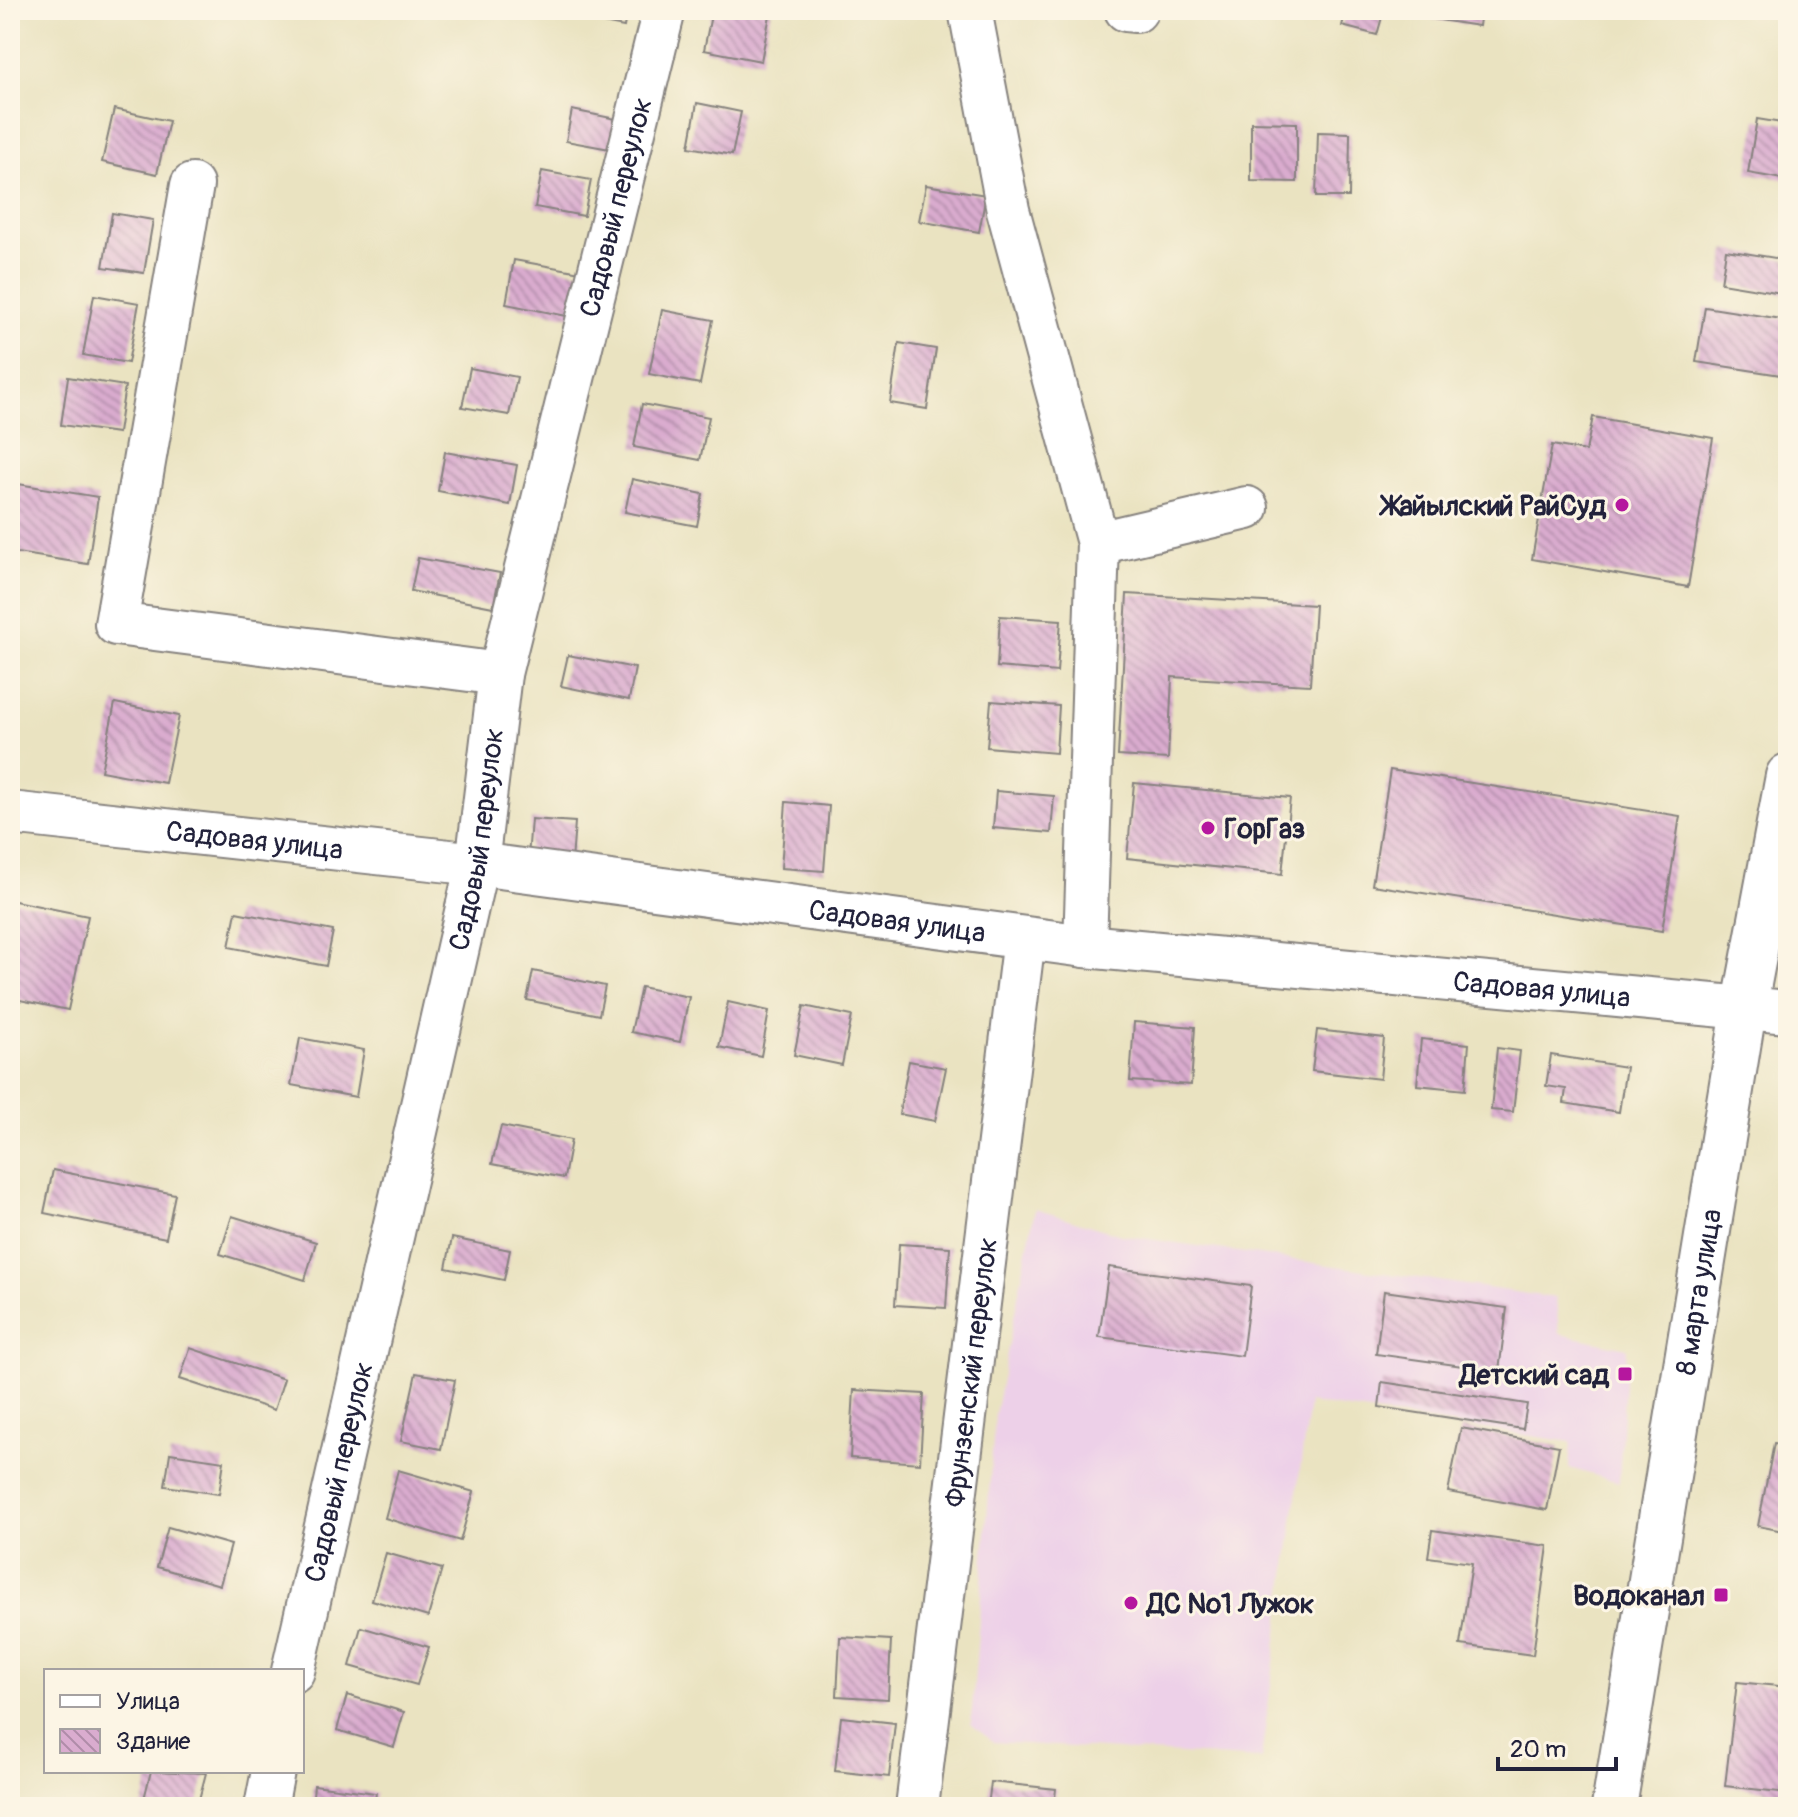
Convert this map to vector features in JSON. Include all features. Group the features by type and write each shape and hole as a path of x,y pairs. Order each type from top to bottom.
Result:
{"street":[{"name":"Садовый переулок","path":"293,1669 477,864 500,674 664,10"},
{"path":"970,10 1008,210 1098,543 1085,946"},
{"path":"1126,10 1136,11"},
{"path":"192,185 116,624 500,674"},
{"path":"1098,543 1247,508"},
{"name":"8 марта улица","path":"1614,1807 1744,1010 1788,776"},
{"name":"Садовая улица","path":"10,813 477,864 1085,946 1788,1012"},
{"name":"Фрунзенский переулок","path":"917,1807 1024,938"},
{"path":"266,1807 273,1773"}],"shaded area":[{"name":"ДС №1 Лужок","path":"1035,1209 1121,1235 1556,1298 1559,1334 1627,1348 1619,1482 1569,1468 1571,1442 1309,1403 1261,1759 993,1742 971,1724 995,1415"}],"building":[{"path":"579,10 627,10 624,27 578,18"},
{"path":"712,10 771,10 761,61 704,50"},
{"path":"1346,10 1384,10 1377,35 1342,26"},
{"path":"1427,10 1481,10 1479,26 1426,18"},
{"path":"697,103 741,112 732,155 689,147"},
{"path":"114,109 169,121 157,174 102,162"},
{"path":"572,110 616,119 610,149 566,141"},
{"path":"1757,119 1788,124 1788,180 1748,173"},
{"path":"1251,122 1297,123 1297,182 1251,181"},
{"path":"1318,132 1350,133 1349,197 1316,197"},
{"path":"542,171 591,180 584,216 535,207"},
{"path":"926,185 986,195 979,232 919,221"},
{"path":"112,213 153,220 144,273 103,267"},
{"path":"1726,250 1788,260 1788,294 1721,283"},
{"path":"514,260 586,273 577,318 506,304"},
{"path":"94,295 139,303 128,363 83,355"},
{"path":"1705,307 1788,320 1781,375 1696,362"},
{"path":"662,310 713,320 700,384 649,374"},
{"path":"899,343 936,349 927,409 890,403"},
{"path":"470,368 517,377 509,415 462,407"},
{"path":"68,377 125,386 118,433 61,425"},
{"path":"642,404 709,417 700,460 634,447"},
{"name":"Жайылский РайСуд","path":"1593,417 1713,438 1688,587 1532,559 1552,445 1586,451"},
{"path":"445,452 517,465 510,505 438,491"},
{"path":"632,479 703,494 697,526 625,512"},
{"path":"12,483 98,497 88,564 10,552"},
{"path":"418,558 500,573 493,607 411,591"},
{"path":"1127,594 1315,605 1310,685 1172,677 1168,759 1118,756"},
{"path":"1000,616 1061,620 1057,672 997,667"},
{"path":"568,655 635,668 629,700 561,686"},
{"path":"991,701 1059,706 1056,753 987,747"},
{"path":"115,703 179,716 165,783 101,771"},
{"path":"1390,770 1680,816 1662,931 1372,885"},
{"name":"ГорГаз","path":"1134,783 1290,798 1282,874 1127,858"},
{"path":"996,791 1054,796 1051,833 993,828"},
{"path":"786,802 829,806 824,871 781,868"},
{"path":"531,819 575,822 572,862 528,858"},
{"path":"10,900 88,916 68,1010 10,998"},
{"path":"236,912 333,931 326,966 229,947"},
{"path":"533,971 605,986 599,1015 527,1000"},
{"path":"641,987 689,997 680,1042 631,1032"},
{"path":"728,1002 769,1011 761,1056 719,1047"},
{"path":"804,1006 852,1016 842,1065 794,1055"},
{"path":"1134,1022 1195,1027 1191,1085 1130,1081"},
{"path":"1317,1030 1384,1038 1380,1079 1312,1071"},
{"path":"300,1038 364,1050 356,1097 291,1085"},
{"path":"1421,1039 1469,1044 1465,1090 1417,1085"},
{"path":"1497,1048 1520,1051 1513,1112 1491,1110"},
{"path":"1551,1055 1626,1067 1619,1112 1564,1103 1566,1089 1546,1086"},
{"path":"909,1061 946,1068 935,1121 899,1114"},
{"path":"501,1126 571,1140 564,1178 492,1164"},
{"path":"53,1170 175,1194 166,1238 44,1213"},
{"path":"232,1216 316,1242 305,1280 220,1254"},
{"path":"452,1238 510,1250 504,1280 446,1268"},
{"path":"899,1244 950,1247 946,1308 895,1305"},
{"path":"1109,1267 1251,1286 1242,1356 1099,1337"},
{"path":"1384,1291 1507,1308 1499,1371 1376,1354"},
{"path":"190,1348 284,1379 274,1410 180,1379"},
{"path":"416,1373 455,1380 441,1449 401,1441"},
{"path":"1788,1376 1788,1397 1783,1396"},
{"path":"1382,1382 1527,1404 1523,1429 1379,1407"},
{"path":"854,1390 924,1394 920,1463 850,1458"},
{"path":"1461,1428 1559,1446 1547,1510 1448,1492"},
{"path":"1774,1443 1788,1445 1788,1532 1758,1526"},
{"path":"170,1453 224,1461 219,1494 165,1486"},
{"path":"398,1470 474,1492 460,1541 385,1518"},
{"path":"168,1527 231,1545 220,1585 157,1567"},
{"path":"1432,1530 1548,1546 1533,1655 1460,1645 1472,1563 1428,1557"},
{"path":"386,1553 442,1569 428,1617 372,1600"},
{"path":"361,1627 429,1647 417,1685 350,1666"},
{"path":"840,1637 891,1640 888,1699 837,1696"},
{"path":"1737,1682 1788,1687 1788,1793 1725,1786"},
{"path":"347,1695 404,1712 394,1747 337,1730"},
{"path":"841,1717 895,1723 889,1777 835,1771"},
{"path":"150,1773 206,1773 197,1807 142,1807"},
{"path":"991,1782 1056,1789 1054,1807 988,1807"},
{"path":"314,1785 376,1793 374,1807 312,1807"}],"place":[{"name":"Жайылский РайСуд","path":"1622,505"},
{"name":"ГорГаз","path":"1208,828"},
{"name":"Детский сад","path":"1625,1374"},
{"name":"Водоканал","path":"1721,1595"},
{"name":"ДС №1 Лужок","path":"1131,1603"}]}
